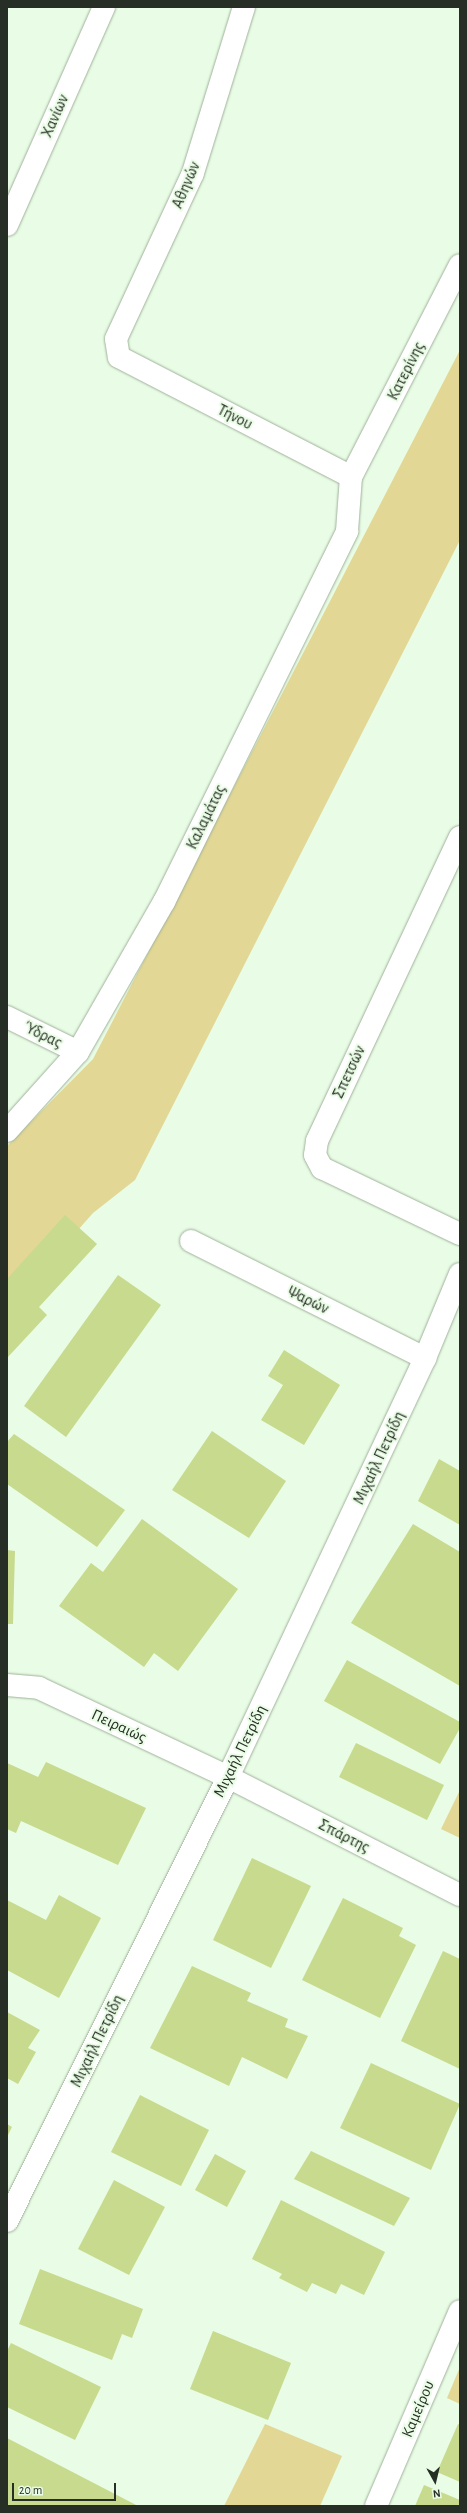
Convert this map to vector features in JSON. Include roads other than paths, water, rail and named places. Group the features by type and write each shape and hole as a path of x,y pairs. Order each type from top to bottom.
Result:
{"street":[{"name":"Χανίων","path":"7,225 104,7"},
{"name":"Αθηνών","path":"119,357 116,339 193,173 244,7"},
{"name":"Κατερίνης","path":"351,477 460,265"},
{"name":"Τήνου","path":"119,357 351,477"},
{"name":"Καλαμάτας","path":"7,1131 78,1052 164,902 347,531 351,477"},
{"name":"Σπετσών","path":"460,837 316,1141 315,1154 322,1168 460,1234"},
{"name":"Ύδρας","path":"7,1018 78,1052"},
{"name":"Ψαρών","path":"191,1242 426,1358"},
{"name":"Μιχαήλ Πετρίδη","path":"7,2221 228,1777 426,1358 460,1274"},
{"name":"Πειραιώς","path":"7,1685 39,1688 228,1777"},
{"name":"Σπάρτης","path":"228,1777 460,1895"},
{"name":"Καμείρου","path":"376,2506 460,2311"}]}
